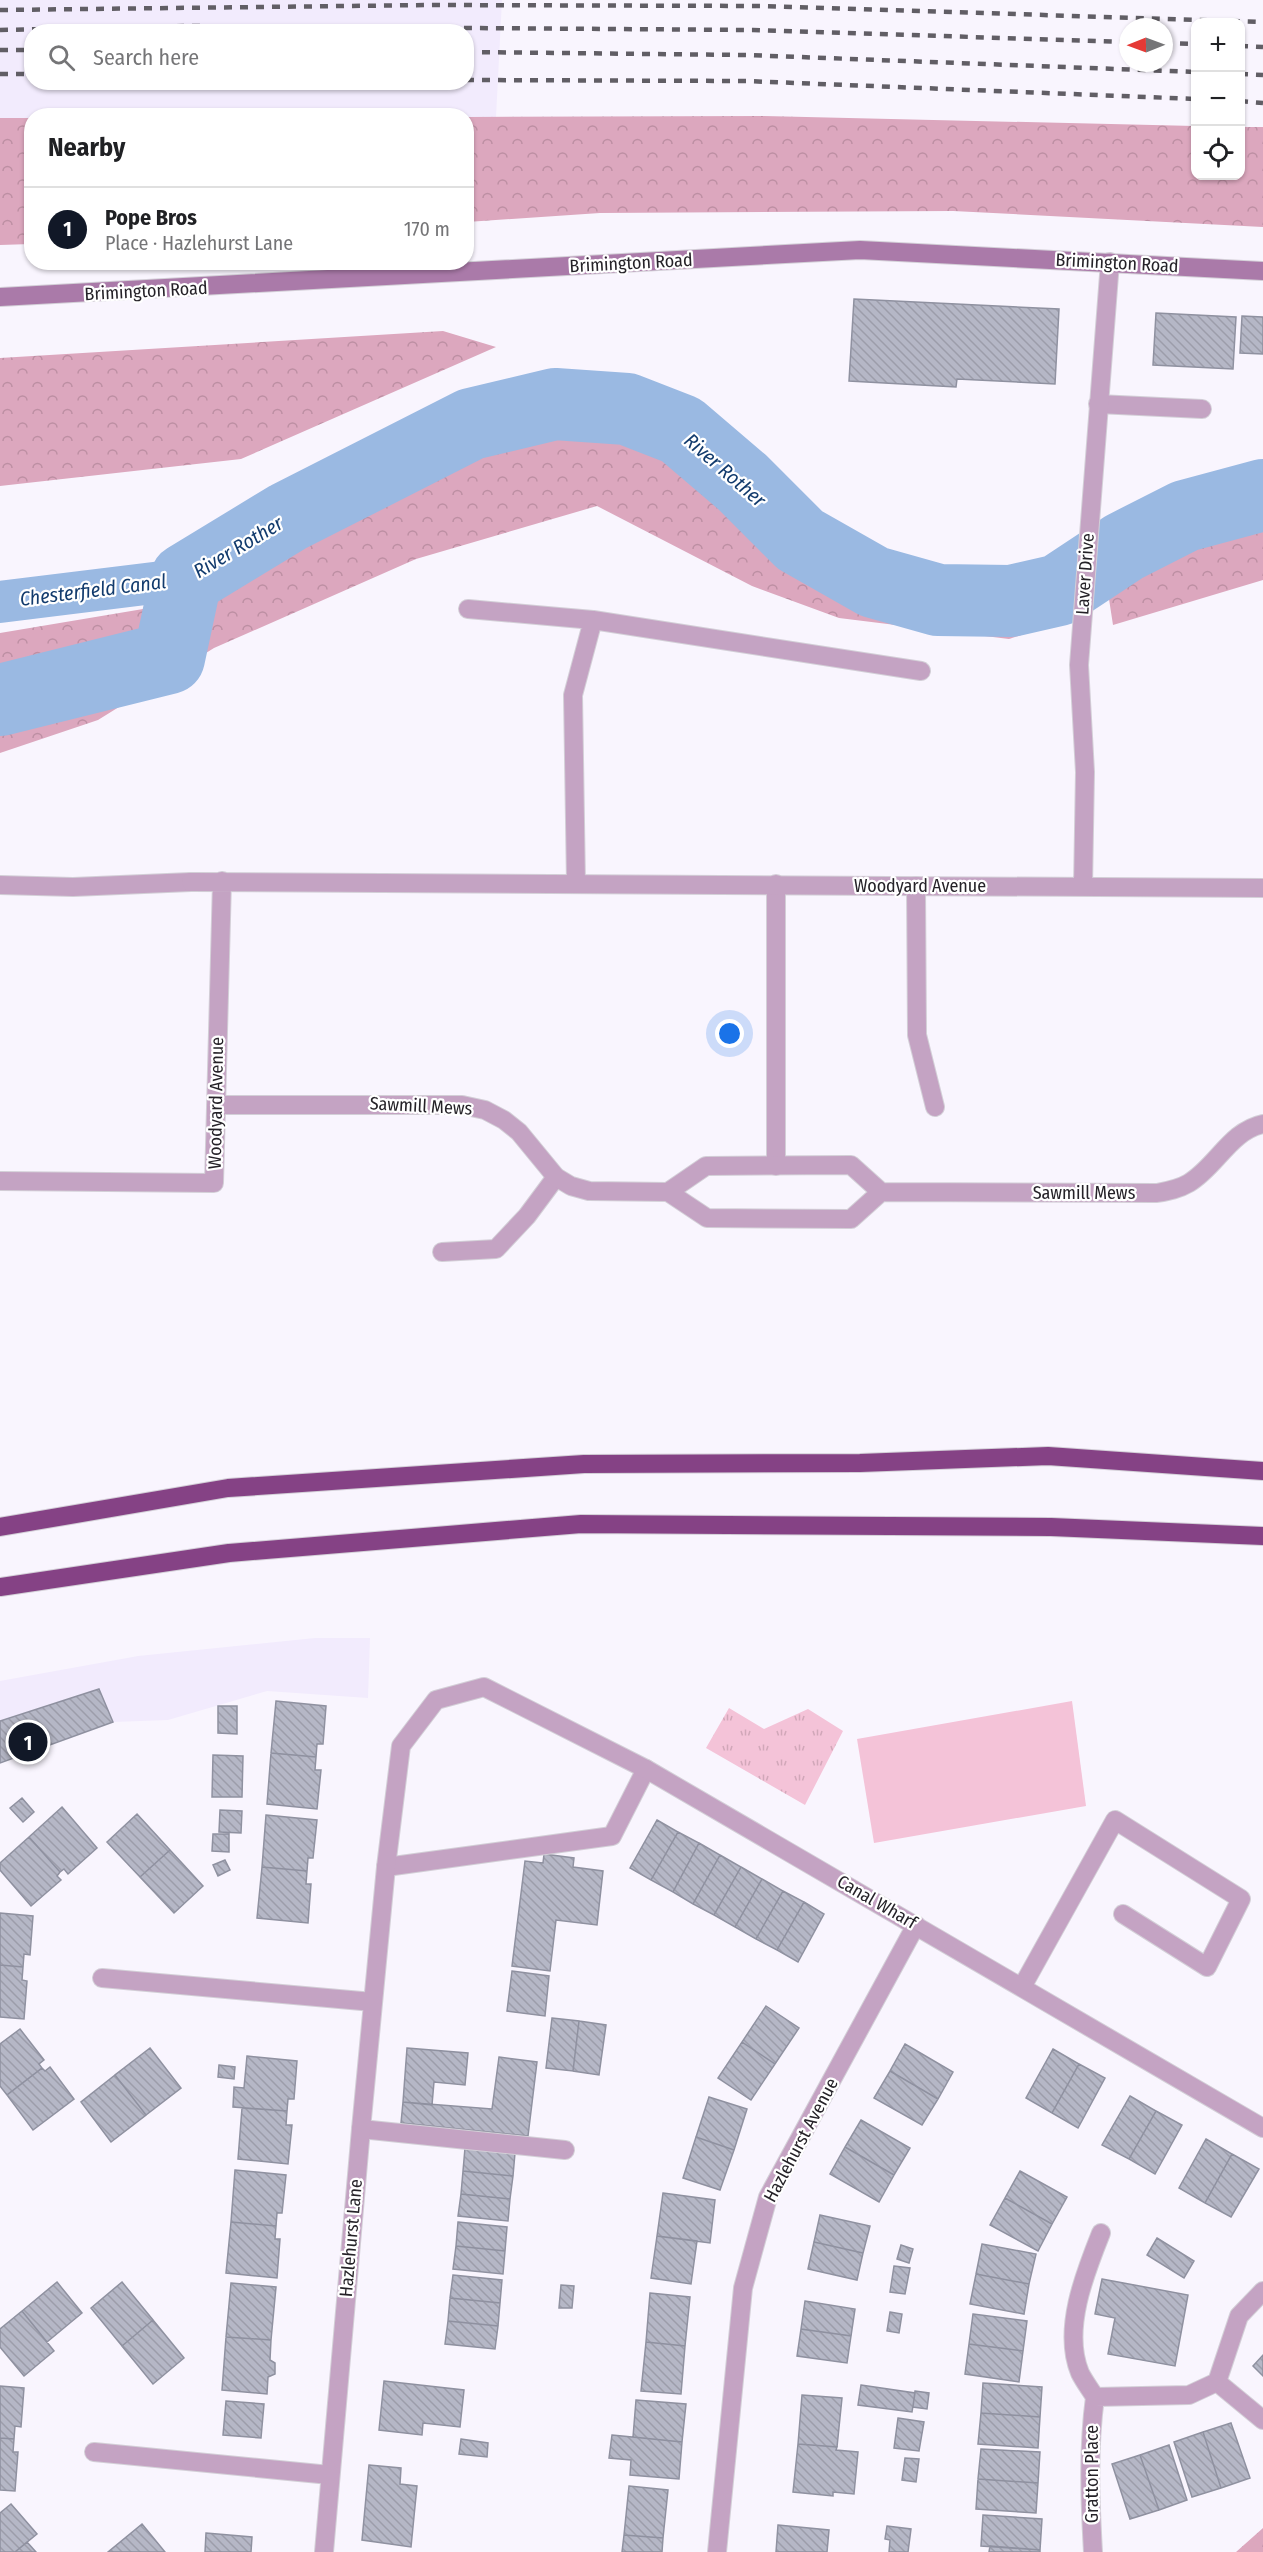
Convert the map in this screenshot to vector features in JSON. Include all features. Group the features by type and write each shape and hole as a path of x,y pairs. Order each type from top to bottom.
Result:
{"highway":[{"path":"0,1527 228,1488 584,1464 860,1463 1048,1456 1263,1471"},
{"path":"0,1587 229,1553 581,1524 1051,1527 1263,1536"}],"main road":[{"name":"Brimington Road","path":"0,297 860,250 1263,271"}],"street":[{"name":"Laver Drive","path":"1083,887 1085,772 1079,665 1110,262"},
{"path":"1098,404 1202,409"},
{"path":"468,609 593,620 921,671"},
{"path":"576,884 573,695 593,620"},
{"name":"Woodyard Avenue","path":"0,1181 214,1183 222,881"},
{"name":"Woodyard Avenue","path":"0,885 73,887 222,881 1263,888"},
{"path":"776,884 776,1166"},
{"path":"916,886 917,1035 934,1107"},
{"name":"Sawmill Mews","path":"216,1105 435,1104 485,1110 504,1120 519,1132 556,1177 571,1186 589,1191 668,1192"},
{"name":"Sawmill Mews","path":"881,1192 1166,1191 1188,1184 1200,1175 1239,1134 1263,1124"},
{"path":"851,1165 881,1192 851,1219 707,1218 668,1192 706,1166 851,1165"},
{"path":"442,1252 496,1249 527,1216 556,1177"},
{"name":"Canal Wharf","path":"484,1687 646,1769 1263,2128"},
{"name":"Hazlehurst Lane","path":"324,2552 373,2002 401,1746 436,1700 484,1687"},
{"path":"386,1867 612,1836 646,1769"},
{"path":"1022,1987 1115,1820 1241,1899 1207,1967 1123,1914"},
{"name":"Hazlehurst Avenue","path":"717,2552 743,2288 768,2197 916,1925"},
{"path":"102,1978 373,2002"},
{"path":"361,2128 565,2150"},
{"path":"1101,2233 1081,2283 1074,2346 1080,2373 1095,2397 1190,2395 1217,2382 1239,2316 1263,2291"},
{"path":"1217,2382 1263,2420"},
{"name":"Gratton Place","path":"1093,2552 1089,2486 1090,2431 1095,2397"},
{"path":"94,2452 330,2475"}],"shaded area":[{"path":"0,0 502,0 496,117 474,117 474,108 24,108 24,118 0,118"},
{"path":"315,1638 370,1638 368,1698 267,1691 168,1720 113,1722 0,1763 0,1681 138,1656"}],"green space":[{"path":"764,116 1191,126 1191,180 1245,180 1245,127 1263,127 1263,227 953,211 600,213 474,222 474,117"},
{"path":"0,118 24,118 24,244 0,245"},
{"path":"443,331 496,347 241,459 0,486 0,358"},
{"path":"547,426 663,448 777,547 897,613 1048,610 1052,625 1009,639 839,618 752,586 597,506 416,559 214,648 98,720 0,753 0,633 155,607 384,487"},
{"path":"1263,511 1263,580 1113,625 1107,586 1180,537"},
{"path":"1072,1701 1086,1806 874,1843 857,1739"},
{"path":"729,1708 764,1729 808,1709 843,1731 805,1805 706,1748"},
{"path":"1263,2528 1263,2552 1236,2552"}],"building":[{"path":"854,299 1059,309 1055,384 957,379 956,387 849,381"},
{"path":"1156,313 1236,317 1233,369 1153,365"},
{"path":"1242,316 1263,317 1263,354 1240,353"},
{"path":"99,1689 113,1722 0,1763 0,1721"},
{"path":"276,1701 326,1706 323,1744 317,1744 316,1757 271,1753"},
{"path":"218,1706 237,1706 237,1734 218,1733"},
{"path":"271,1753 316,1757 315,1770 321,1770 317,1809 267,1804"},
{"path":"213,1755 243,1756 242,1797 212,1797"},
{"path":"22,1798 34,1812 23,1822 10,1808"},
{"path":"62,1807 97,1848 68,1874 64,1869 60,1872 29,1837"},
{"path":"220,1810 242,1811 241,1833 219,1832"},
{"path":"137,1814 170,1850 140,1877 107,1842"},
{"path":"266,1815 317,1820 313,1858 308,1858 307,1871 262,1867"},
{"path":"657,1820 678,1832 651,1880 630,1868"},
{"path":"678,1832 699,1843 673,1892 651,1880"},
{"path":"213,1834 229,1834 229,1852 212,1851"},
{"path":"29,1837 60,1872 57,1876 61,1880 31,1906 0,1870 0,1863"},
{"path":"699,1843 720,1855 693,1904 673,1892"},
{"path":"170,1850 203,1886 174,1913 140,1877"},
{"path":"544,1854 574,1858 573,1867 603,1871 597,1925 556,1920 550,1971 512,1966 525,1861 543,1863"},
{"path":"720,1855 741,1867 714,1915 693,1904"},
{"path":"225,1860 230,1870 218,1876 213,1865"},
{"path":"262,1867 307,1871 306,1884 311,1884 308,1923 257,1918"},
{"path":"741,1867 762,1879 735,1927 714,1915"},
{"path":"762,1879 783,1891 756,1939 735,1927"},
{"path":"783,1891 804,1902 777,1950 756,1939"},
{"path":"804,1902 824,1914 798,1962 777,1950"},
{"path":"0,1913 33,1916 30,1955 24,1954 23,1967 0,1965"},
{"path":"0,1965 23,1967 22,1980 27,1981 24,2019 0,2017"},
{"path":"512,1971 549,1976 545,2016 507,2011"},
{"path":"766,2006 799,2028 775,2064 742,2042"},
{"path":"552,2018 579,2021 573,2071 546,2068"},
{"path":"579,2021 606,2025 599,2075 573,2071"},
{"path":"20,2029 44,2060 39,2064 42,2068 7,2095 0,2086 0,2044"},
{"path":"742,2042 775,2064 751,2100 718,2078"},
{"path":"905,2044 953,2072 938,2099 890,2071"},
{"path":"150,2048 181,2088 146,2115 115,2075"},
{"path":"407,2048 468,2053 465,2085 434,2082 432,2105 403,2102"},
{"path":"1053,2049 1079,2064 1052,2113 1026,2098"},
{"path":"247,2056 297,2061 294,2099 288,2099 287,2111 233,2107 234,2087 244,2088"},
{"path":"499,2057 537,2062 528,2136 401,2123 403,2102 492,2109"},
{"path":"1079,2064 1105,2078 1078,2128 1052,2113"},
{"path":"219,2065 235,2067 234,2079 218,2077"},
{"path":"50,2067 74,2099 33,2130 7,2095 42,2068 45,2071"},
{"path":"890,2071 938,2099 922,2125 874,2098"},
{"path":"115,2075 146,2115 111,2142 81,2102"},
{"path":"1130,2096 1156,2111 1129,2159 1102,2145"},
{"path":"709,2097 747,2109 734,2150 696,2137"},
{"path":"242,2108 287,2111 286,2125 292,2125 288,2164 238,2159"},
{"path":"1156,2111 1182,2125 1155,2174 1129,2159"},
{"path":"861,2120 910,2148 894,2175 845,2147"},
{"path":"696,2137 734,2150 720,2190 683,2178"},
{"path":"1206,2139 1232,2154 1205,2203 1179,2188"},
{"path":"845,2147 894,2175 879,2202 830,2174"},
{"path":"465,2148 515,2153 513,2176 463,2171"},
{"path":"1232,2154 1259,2169 1231,2217 1205,2203"},
{"path":"235,2170 286,2175 282,2213 277,2213 276,2226 231,2222"},
{"path":"463,2171 513,2176 510,2199 461,2194"},
{"path":"1020,2171 1067,2197 1052,2224 1005,2198"},
{"path":"663,2193 715,2200 710,2243 657,2236"},
{"path":"461,2194 510,2199 508,2221 458,2216"},
{"path":"1005,2198 1052,2224 1038,2251 990,2225"},
{"path":"820,2215 870,2226 863,2253 814,2242"},
{"path":"231,2222 276,2226 275,2239 280,2239 277,2278 226,2273"},
{"path":"458,2222 507,2227 505,2251 456,2246"},
{"path":"657,2236 697,2241 691,2284 651,2278"},
{"path":"1157,2238 1194,2261 1184,2278 1147,2255"},
{"path":"814,2242 863,2253 857,2280 808,2269"},
{"path":"982,2244 1036,2254 1029,2284 976,2274"},
{"path":"901,2245 913,2249 909,2263 897,2259"},
{"path":"456,2246 505,2251 503,2274 453,2269"},
{"path":"894,2266 910,2268 905,2294 890,2292"},
{"path":"976,2274 1029,2284 1024,2314 970,2304"},
{"path":"453,2275 502,2280 500,2303 450,2298"},
{"path":"1102,2279 1188,2295 1175,2366 1108,2354 1115,2318 1095,2314"},
{"path":"57,2282 82,2313 47,2342 22,2311"},
{"path":"122,2282 153,2320 122,2346 91,2308"},
{"path":"231,2283 276,2287 271,2340 226,2337"},
{"path":"561,2285 574,2286 572,2308 559,2308"},
{"path":"650,2293 690,2297 685,2346 646,2342"},
{"path":"450,2298 500,2303 498,2326 448,2321"},
{"path":"805,2301 855,2309 851,2336 801,2329"},
{"path":"22,2311 54,2351 24,2376 0,2347 0,2329"},
{"path":"890,2312 902,2314 899,2333 887,2331"},
{"path":"973,2314 1027,2321 1023,2351 969,2344"},
{"path":"153,2320 184,2358 153,2384 122,2346"},
{"path":"448,2321 498,2326 495,2349 445,2344"},
{"path":"801,2329 851,2336 847,2363 797,2356"},
{"path":"226,2337 271,2340 270,2360 275,2363 275,2374 268,2377 267,2394 222,2390"},
{"path":"646,2342 685,2346 681,2394 641,2391"},
{"path":"969,2344 1023,2351 1019,2382 965,2374"},
{"path":"1263,2355 1263,2376 1253,2366"},
{"path":"384,2381 464,2390 460,2427 423,2423 422,2435 379,2430"},
{"path":"983,2383 1042,2387 1040,2417 981,2413"},
{"path":"861,2385 915,2393 912,2412 858,2405"},
{"path":"0,2386 24,2388 21,2427 15,2426 14,2439 0,2438"},
{"path":"915,2391 929,2393 927,2409 913,2407"},
{"path":"802,2395 842,2398 837,2447 798,2444"},
{"path":"636,2400 686,2404 682,2442 633,2437"},
{"path":"226,2401 264,2404 261,2438 223,2435"},
{"path":"981,2413 1040,2417 1038,2448 978,2444"},
{"path":"898,2418 924,2422 919,2451 894,2448"},
{"path":"1231,2423 1250,2478 1221,2488 1203,2432"},
{"path":"1203,2432 1221,2488 1192,2497 1174,2442"},
{"path":"612,2435 682,2442 679,2479 630,2475 631,2460 609,2458"},
{"path":"0,2438 14,2439 13,2452 18,2452 15,2491 0,2490"},
{"path":"461,2439 488,2443 487,2457 459,2454"},
{"path":"798,2444 837,2447 836,2450 858,2452 854,2494 833,2492 833,2496 793,2492"},
{"path":"1169,2445 1187,2500 1159,2510 1140,2455"},
{"path":"981,2449 1040,2452 1038,2483 978,2479"},
{"path":"1140,2455 1159,2510 1130,2519 1112,2464"},
{"path":"905,2458 919,2459 916,2482 902,2480"},
{"path":"369,2465 401,2468 400,2484 417,2486 411,2547 362,2540"},
{"path":"978,2479 1038,2483 1036,2513 976,2509"},
{"path":"629,2486 668,2490 663,2538 624,2535"},
{"path":"11,2504 37,2534 15,2552 0,2552 0,2513"},
{"path":"983,2515 1042,2519 1040,2550 981,2546"},
{"path":"142,2524 165,2552 108,2552"},
{"path":"778,2525 829,2530 827,2552 776,2552"},
{"path":"887,2526 911,2529 908,2552 889,2552 890,2540 885,2539"},
{"path":"206,2533 252,2537 251,2552 205,2552"},
{"path":"624,2535 663,2538 662,2552 622,2552"},
{"path":"27,2542 36,2552 15,2552"},
{"path":"990,2546 1040,2550 1040,2552 989,2552"}],"waterway":[{"name":"River Rother","path":"0,700 169,658 186,579 288,517 471,424 555,404 627,409 681,430 742,482 800,540 874,582 938,600 1011,601 1059,590 1124,547 1185,516 1263,495"},
{"name":"Chesterfield Canal","path":"0,602 186,579"}],"railway":[{"path":"0,10 432,5 762,6 1263,22"},
{"path":"474,28 753,30 1119,42"},
{"path":"0,30 24,29"},
{"path":"1173,43 1191,44"},
{"path":"1245,46 1263,47"},
{"path":"0,50 24,50"},
{"path":"474,52 746,55 1191,72"},
{"path":"0,74 24,74"},
{"path":"1245,74 1263,75"},
{"path":"474,80 746,81 1191,99"},
{"path":"1245,101 1263,103"}],"place":[{"name":"Pope Bros","path":"28,1742"}]}
